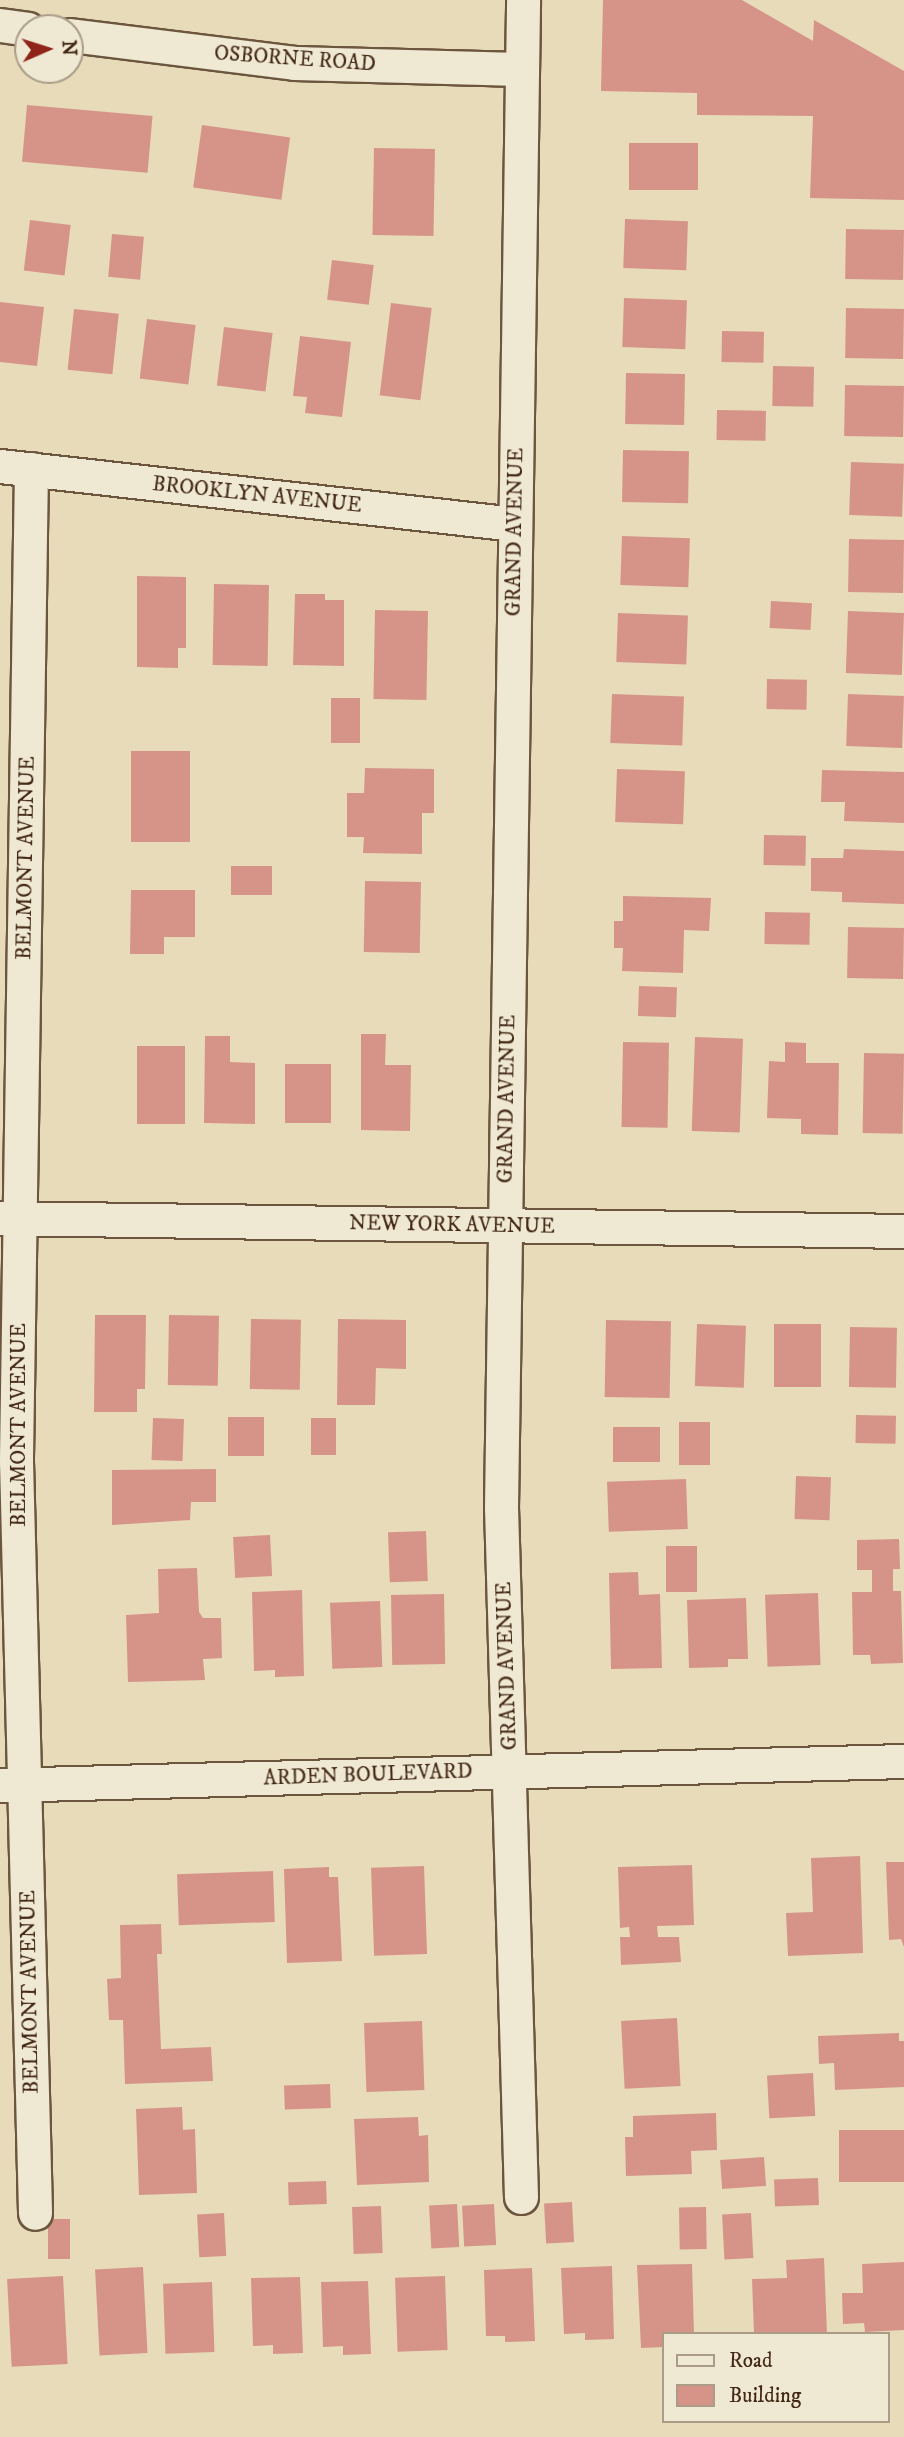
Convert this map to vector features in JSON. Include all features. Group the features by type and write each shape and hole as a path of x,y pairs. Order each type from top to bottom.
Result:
{"street":[{"name":"GRAND AVENUE","path":"521,2197 502,1507 523,0"},
{"name":"OSBORNE ROAD","path":"84,37 294,63 522,69"},
{"name":"BROOKLYN AVENUE","path":"15,467 515,524"},
{"name":"BELMONT AVENUE","path":"15,467 10,1218 16,1461 12,1785 35,2213"},
{"name":"NEW YORK AVENUE","path":"10,1218 904,1231"},
{"name":"ARDEN BOULEVARD","path":"12,1785 904,1761"}],"building":[{"path":"603,0 742,0 813,41 814,20 904,71 904,200 810,198 813,116 697,115 697,93 601,91"},
{"path":"27,105 153,116 148,173 22,162"},
{"path":"202,125 290,137 281,200 193,187"},
{"path":"629,143 698,143 698,190 629,190"},
{"path":"374,148 435,149 433,236 372,235"},
{"path":"625,219 688,221 686,270 623,268"},
{"path":"30,220 71,225 64,276 24,271"},
{"path":"846,229 904,230 903,280 845,279"},
{"path":"112,234 144,237 140,280 108,277"},
{"path":"332,260 374,265 369,305 327,300"},
{"path":"624,298 687,300 685,349 622,347"},
{"path":"0,302 44,307 37,366 0,362"},
{"path":"391,303 432,308 420,400 380,395"},
{"path":"846,308 904,309 903,359 845,358"},
{"path":"74,309 119,314 112,374 68,370"},
{"path":"147,319 196,325 188,385 140,379"},
{"path":"224,327 273,333 265,392 217,386"},
{"path":"722,331 764,332 763,363 721,362"},
{"path":"300,336 351,342 342,417 305,413 307,397 293,396"},
{"path":"773,366 814,367 813,407 772,406"},
{"path":"626,373 685,374 684,425 625,424"},
{"path":"845,385 904,386 903,437 844,436"},
{"path":"717,410 766,411 765,441 716,440"},
{"path":"623,450 689,451 688,503 622,502"},
{"path":"851,462 904,464 902,517 849,515"},
{"path":"622,536 690,538 688,587 620,585"},
{"path":"849,539 904,540 903,593 848,592"},
{"path":"137,576 186,577 186,648 178,648 178,668 137,667"},
{"path":"214,584 269,585 268,666 213,665"},
{"path":"295,594 325,594 325,600 344,600 344,666 293,665"},
{"path":"771,601 812,603 811,630 770,628"},
{"path":"375,610 428,611 426,700 373,699"},
{"path":"848,611 904,613 902,675 846,673"},
{"path":"618,613 688,615 686,664 616,662"},
{"path":"767,679 807,680 806,710 766,709"},
{"path":"612,694 684,697 682,745 610,743"},
{"path":"848,694 904,696 902,748 846,746"},
{"path":"331,698 360,698 360,743 331,743"},
{"path":"131,751 190,751 190,842 131,842"},
{"path":"365,768 434,769 434,813 422,813 422,854 363,853 364,837 347,837 347,793 364,793"},
{"path":"617,769 685,771 683,824 615,822"},
{"path":"822,770 904,772 904,823 844,821 845,802 821,802"},
{"path":"764,835 806,836 805,866 763,865"},
{"path":"844,849 904,851 904,904 842,902 842,892 811,891 811,858 843,858"},
{"path":"231,866 272,866 272,895 231,895"},
{"path":"365,881 421,882 420,953 364,952"},
{"path":"131,890 195,890 195,937 164,937 164,954 130,954"},
{"path":"623,896 711,898 709,931 684,930 683,973 622,971 623,948 614,948 614,921 623,921"},
{"path":"765,912 810,913 809,945 764,944"},
{"path":"848,927 904,928 903,979 847,978"},
{"path":"639,986 677,987 676,1017 638,1016"},
{"path":"361,1034 386,1034 385,1065 411,1065 410,1131 361,1130"},
{"path":"205,1036 230,1036 230,1062 255,1063 255,1124 204,1123"},
{"path":"695,1037 743,1039 740,1133 692,1131"},
{"path":"623,1042 669,1043 668,1128 622,1127"},
{"path":"785,1042 806,1043 806,1063 839,1063 838,1135 801,1134 801,1119 767,1118 769,1061 785,1062"},
{"path":"137,1046 185,1046 185,1124 137,1124"},
{"path":"864,1053 904,1054 903,1134 863,1133"},
{"path":"285,1064 331,1064 331,1123 285,1123"},
{"path":"95,1315 146,1315 145,1389 137,1389 137,1412 94,1412"},
{"path":"169,1315 219,1316 218,1386 168,1385"},
{"path":"251,1319 301,1320 300,1390 250,1389"},
{"path":"338,1319 406,1320 406,1369 376,1368 375,1405 337,1405"},
{"path":"606,1320 671,1321 670,1398 605,1397"},
{"path":"697,1324 746,1326 744,1388 695,1386"},
{"path":"774,1324 821,1324 821,1387 774,1387"},
{"path":"850,1327 897,1328 896,1388 849,1387"},
{"path":"856,1415 896,1416 896,1444 856,1443"},
{"path":"228,1417 264,1417 264,1456 228,1456"},
{"path":"153,1418 184,1419 183,1461 152,1460"},
{"path":"311,1418 336,1418 336,1455 311,1455"},
{"path":"679,1422 710,1422 710,1465 679,1465"},
{"path":"613,1427 660,1427 660,1462 613,1462"},
{"path":"216,1469 216,1502 191,1502 190,1520 112,1525 112,1470"},
{"path":"796,1476 831,1477 829,1520 794,1519"},
{"path":"686,1479 688,1529 609,1532 607,1482"},
{"path":"426,1531 428,1581 390,1582 388,1532"},
{"path":"270,1535 272,1576 235,1578 233,1537"},
{"path":"899,1539 900,1569 893,1569 893,1591 901,1591 903,1663 871,1664 870,1655 853,1655 852,1592 872,1592 872,1570 857,1570 857,1540"},
{"path":"666,1546 697,1546 697,1592 666,1592"},
{"path":"197,1568 199,1612 203,1618 221,1618 222,1658 203,1659 205,1680 128,1682 126,1615 159,1613 158,1569"},
{"path":"638,1572 639,1595 660,1594 662,1668 611,1669 609,1573"},
{"path":"302,1590 304,1676 275,1677 275,1670 254,1671 252,1592"},
{"path":"818,1593 821,1665 768,1667 765,1595"},
{"path":"444,1594 445,1664 392,1665 391,1595"},
{"path":"746,1598 748,1659 728,1659 728,1667 689,1668 687,1600"},
{"path":"380,1601 382,1667 332,1669 330,1603"},
{"path":"860,1856 863,1953 788,1956 786,1913 813,1912 811,1858"},
{"path":"886,1862 904,1862 904,1947 901,1939 889,1940"},
{"path":"692,1865 694,1925 657,1926 658,1937 679,1937 681,1962 621,1965 620,1937 630,1937 629,1927 620,1928 618,1867"},
{"path":"424,1866 427,1954 374,1956 371,1868"},
{"path":"329,1867 329,1877 338,1877 342,1961 287,1963 284,1869"},
{"path":"273,1871 275,1922 179,1925 177,1874"},
{"path":"161,1924 162,1954 157,1954 161,2049 211,2047 213,2081 125,2084 123,2020 109,2020 107,1979 121,1978 120,1925"},
{"path":"677,2018 681,2086 625,2089 621,2021"},
{"path":"422,2021 424,2090 366,2092 364,2023"},
{"path":"899,2033 899,2041 904,2041 904,2087 835,2090 834,2063 819,2064 818,2036"},
{"path":"813,2073 815,2116 769,2118 767,2075"},
{"path":"330,2084 331,2108 285,2110 284,2086"},
{"path":"182,2107 183,2130 195,2129 197,2193 139,2195 136,2109"},
{"path":"716,2113 717,2150 691,2151 692,2174 626,2176 625,2137 633,2137 633,2116"},
{"path":"418,2117 419,2136 428,2135 429,2182 357,2185 354,2119"},
{"path":"839,2130 904,2130 904,2182 839,2182"},
{"path":"764,2157 766,2186 722,2189 720,2160"},
{"path":"818,2178 819,2205 775,2207 774,2180"},
{"path":"326,2181 327,2204 289,2205 288,2182"},
{"path":"572,2202 574,2242 546,2243 544,2203"},
{"path":"457,2204 459,2247 431,2248 429,2205"},
{"path":"494,2204 496,2245 464,2247 462,2206"},
{"path":"381,2206 383,2253 354,2254 352,2207"},
{"path":"679,2207 706,2207 707,2249 680,2249"},
{"path":"224,2213 226,2256 199,2257 197,2214"},
{"path":"751,2213 753,2258 724,2259 722,2215"},
{"path":"48,2219 70,2219 70,2259 48,2259"},
{"path":"824,2258 827,2332 754,2332 752,2279 787,2278 786,2260"},
{"path":"904,2262 904,2330 865,2332 864,2323 843,2324 842,2293 863,2293 862,2264"},
{"path":"692,2264 694,2332 662,2332 662,2347 641,2348 637,2265"},
{"path":"612,2266 614,2339 585,2340 585,2333 564,2334 561,2268"},
{"path":"143,2267 148,2353 100,2355 95,2270"},
{"path":"532,2268 535,2341 505,2342 505,2336 486,2336 484,2270"},
{"path":"63,2276 68,2364 12,2367 7,2279"},
{"path":"445,2276 448,2350 398,2352 395,2278"},
{"path":"300,2277 303,2353 273,2354 273,2345 253,2346 251,2278"},
{"path":"368,2281 371,2354 343,2355 343,2346 323,2347 321,2282"},
{"path":"212,2282 214,2352 165,2354 163,2284"}]}
